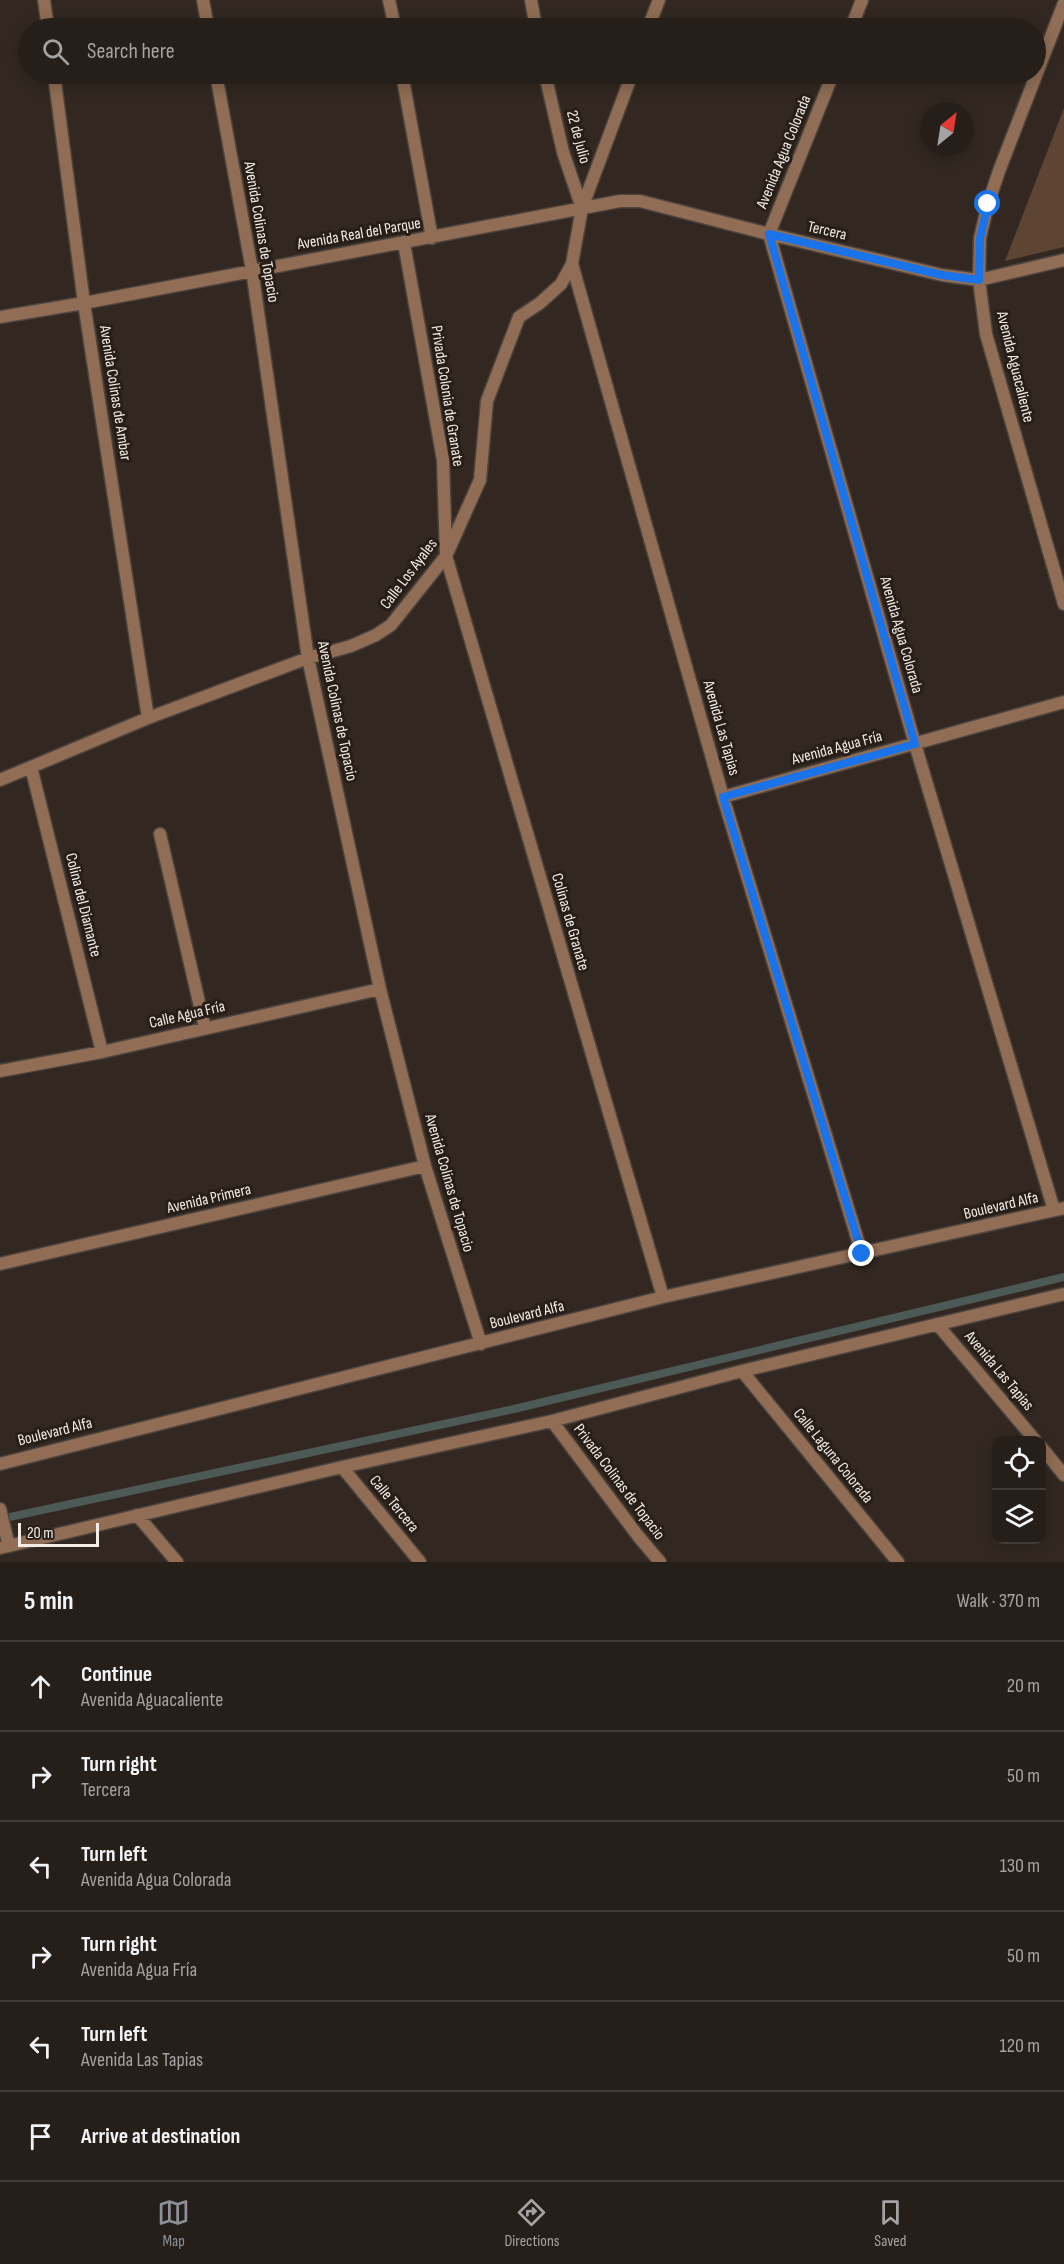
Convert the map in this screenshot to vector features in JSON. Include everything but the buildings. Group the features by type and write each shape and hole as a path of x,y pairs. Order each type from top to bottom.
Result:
{"street":[{"path":"44,0 47,18"},
{"path":"203,0 206,18"},
{"path":"389,0 392,18"},
{"path":"531,0 534,18"},
{"path":"652,18 659,0"},
{"path":"854,18 862,0"},
{"name":"Avenida Aguacaliente","path":"1046,50 1064,3"},
{"name":"Avenida Colinas de Ambar","path":"55,84 84,303 148,718"},
{"name":"Avenida Colinas de Topacio","path":"218,84 252,270 308,658 380,989 424,1166 481,1344"},
{"path":"404,84 432,238"},
{"name":"22 de Julio","path":"547,84 563,152 582,208"},
{"name":"Avenida Las Tapias","path":"628,84 582,208 572,264 723,797 862,1254"},
{"name":"Avenida Agua Colorada","path":"829,84 769,234 915,744 1059,1209"},
{"name":"Avenida Aguacaliente","path":"1033,84 988,204 980,238 979,280 986,334 1064,604"},
{"name":"Tercera","path":"582,208 620,201 640,201 942,275 979,280 1064,260"},
{"name":"Avenida Real del Parque","path":"0,317 432,238 582,208"},
{"name":"Privada Colonia de Granate","path":"404,243 442,460 446,556"},
{"name":"Calle Los Ayales","path":"0,780 148,718 308,658 351,646 376,635 391,625 446,556 480,480 487,401 519,317 540,303 561,284 572,264"},
{"name":"Colinas de Granate","path":"446,556 663,1297"},
{"name":"Avenida Agua Fría","path":"723,797 1064,702"},
{"name":"Colina del Diamante","path":"31,767 102,1052"},
{"path":"160,834 206,1028"},
{"name":"Calle Agua Fría","path":"0,1071 102,1052 380,989"},
{"name":"Avenida Primera","path":"0,1264 424,1166"},
{"name":"Boulevard Alfa","path":"0,1464 663,1297 1059,1209"},
{"path":"0,1509 4,1547 342,1467 552,1421 742,1371 1064,1294"},
{"name":"Avenida Las Tapias","path":"937,1324 1032,1436"},
{"name":"Calle Laguna Colorada","path":"742,1371 898,1562"},
{"name":"Privada Colinas de Topacio","path":"552,1421 660,1562"},
{"path":"1046,1454 1064,1475"},
{"name":"Calle Tercera","path":"342,1467 420,1562"},
{"path":"137,1515 177,1562"}],"shaded area":[{"path":"1064,108 1064,247 1005,261"}],"waterway":[{"path":"0,1519 514,1409 1064,1277"}],"route":[{"path":"862,1254 723,797 915,744 769,234 942,275 979,280 980,238 988,204"}]}
